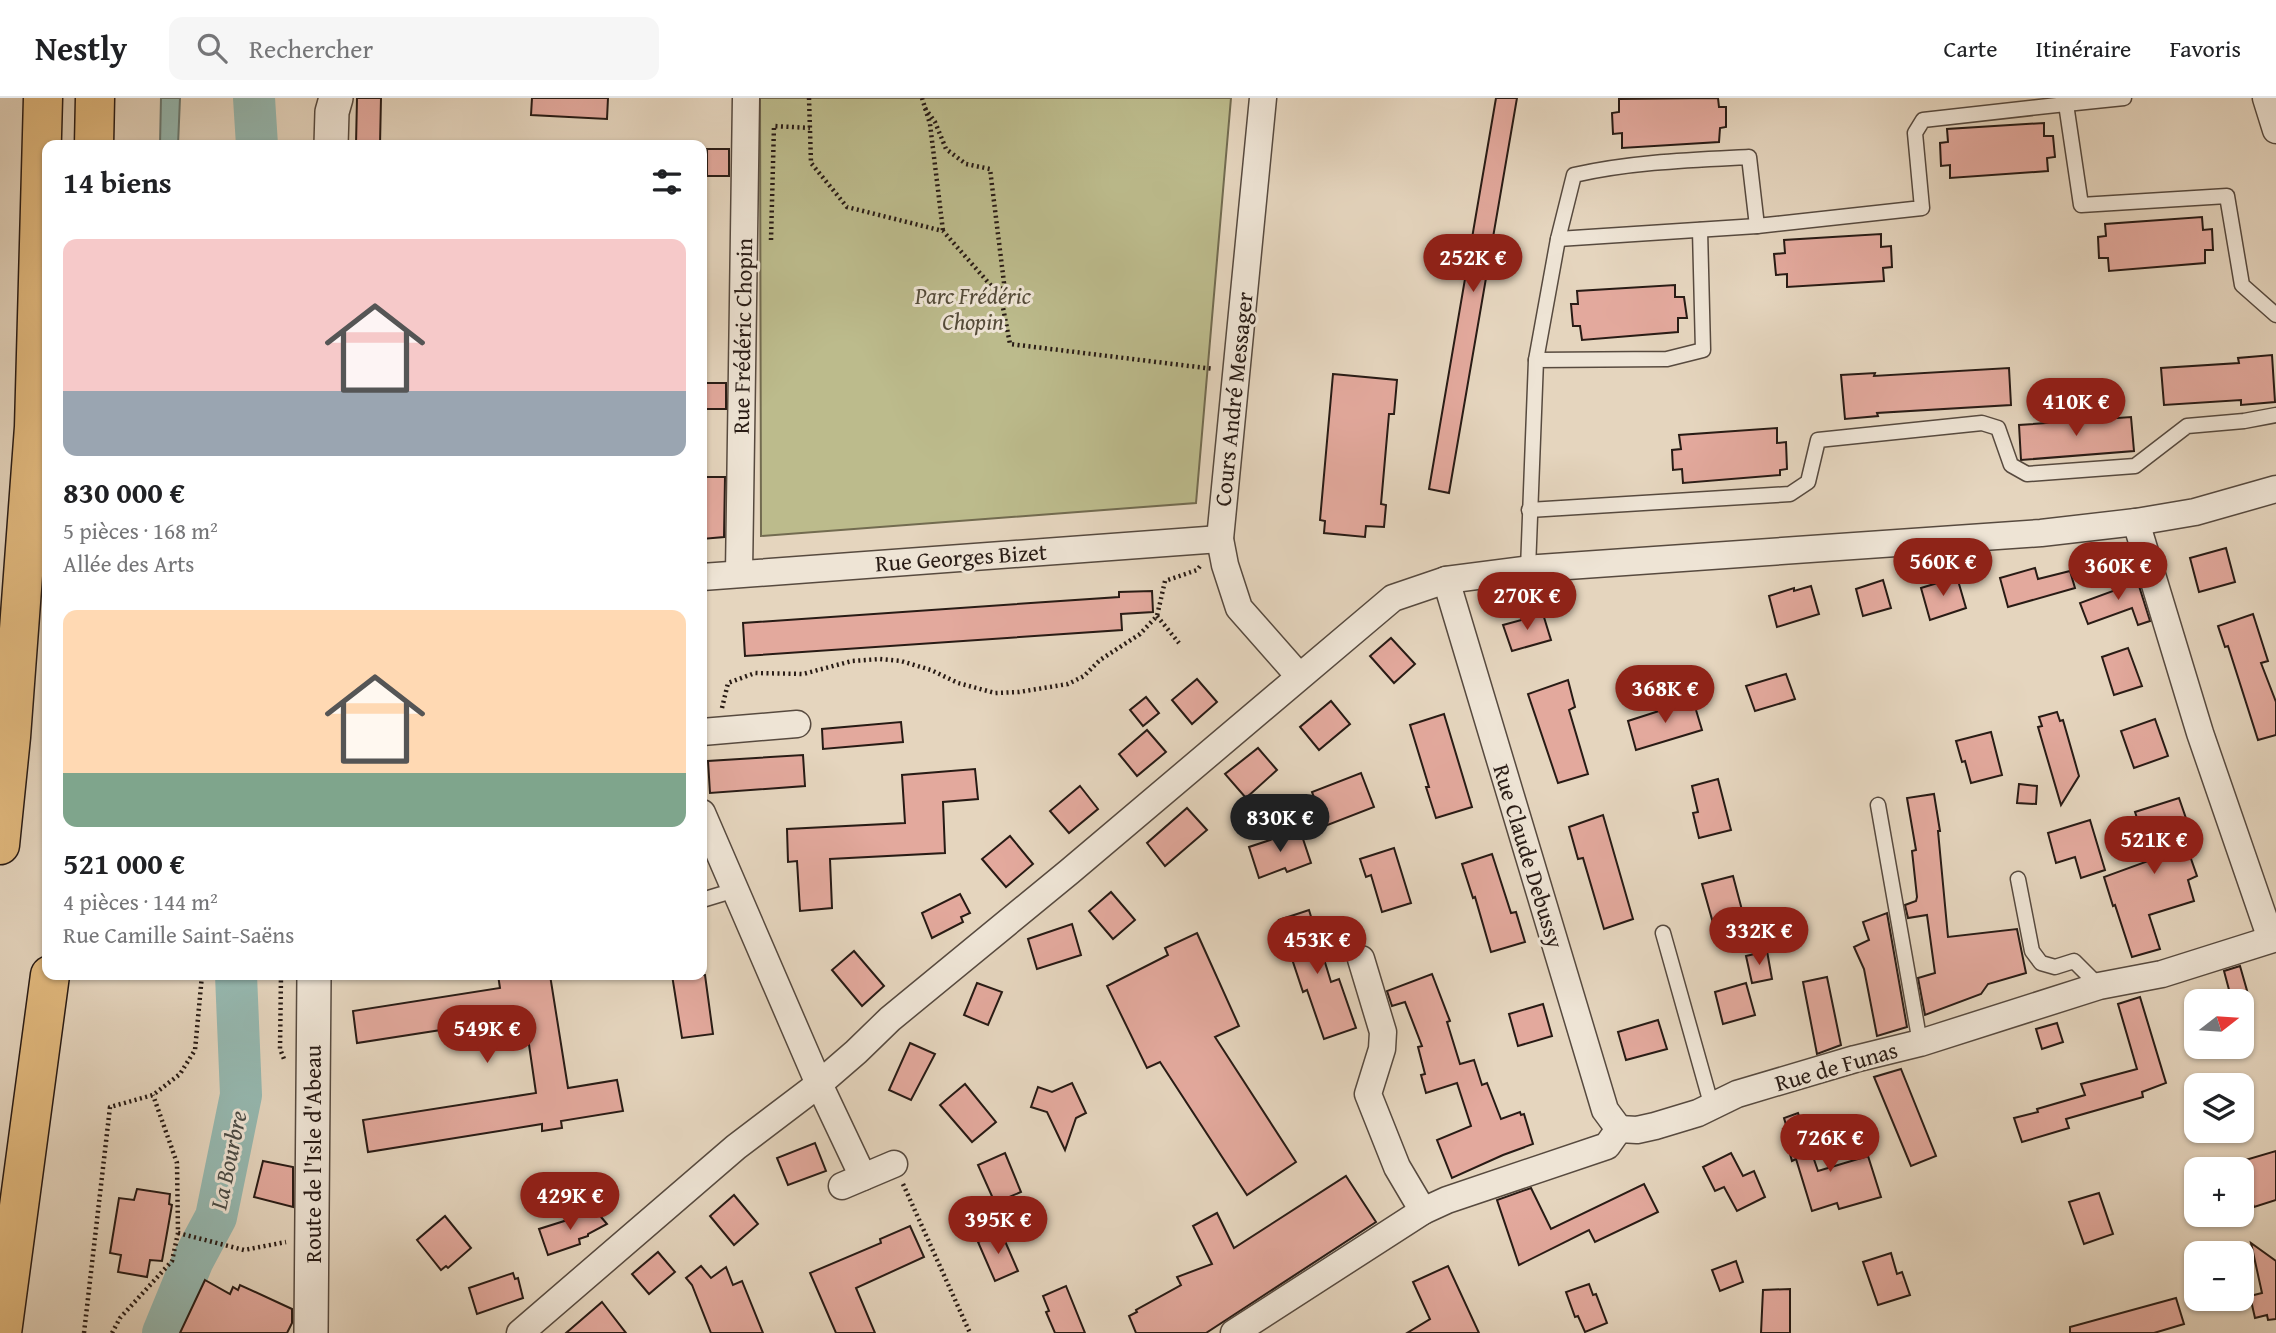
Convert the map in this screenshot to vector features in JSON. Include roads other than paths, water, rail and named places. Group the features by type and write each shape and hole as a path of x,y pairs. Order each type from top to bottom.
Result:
{"highway":[{"path":"0,845 11,737 34,427 43,102"},
{"path":"94,140 95,102"},
{"path":"2,1333 49,980"}],"street":[{"name":"Rue Frédéric Chopin","path":"739,573 746,98"},
{"name":"Cours André Messager","path":"1263,98 1220,538 1225,565 1239,608 1299,676"},
{"path":"2266,98 2276,130"},
{"path":"331,140 332,103"},
{"path":"520,1333 736,1147 819,1084 890,1019 1069,872 1393,597 1446,580 1528,569 2041,533 2136,522 2195,512 2276,489"},
{"path":"2136,522 2200,733 2274,939"},
{"name":"Rue Georges Bizet","path":"707,576 1220,538"},
{"name":"Rue Claude Debussy","path":"1446,580 1605,1110 1619,1129"},
{"path":"714,731 797,724"},
{"path":"707,827 819,1084 853,1181 894,1164"},
{"name":"Rue de Funas","path":"1619,1129 1637,1130 1713,1107 1737,1094 1920,1043 2099,986 2162,974 2274,939"},
{"path":"1362,959 1383,1032 1382,1049 1368,1094 1398,1167 1423,1211"},
{"name":"Route de l'Isle d'Abeau","path":"311,1333 314,980"},
{"path":"1234,1333 1423,1211 1447,1200 1607,1146 1619,1129"}],"lane":[{"path":"1558,239 1757,226 1922,208 1915,132 1923,120 2124,98"},
{"path":"2066,104 2081,205 2227,196 2242,285 2276,315"},
{"path":"1528,569 1536,360 1558,239 1574,175 1608,167 1749,157 1757,226"},
{"path":"1536,360 1667,359 1703,350 1700,230"},
{"path":"1530,510 1790,494 1808,482 1818,440 1982,423 1998,429 2011,465 2027,474 2134,466 2187,426 2276,415"},
{"path":"1878,805 1920,1043"},
{"path":"2018,879 2032,951 2041,963 2055,967 2074,961 2099,986"},
{"path":"707,898 735,890"},
{"path":"1663,933 1713,1107"}],"water":[{"path":"161,98 180,98 178,140 160,140"}],"waterway":[{"name":"La Bourbre","path":"254,98 257,140"},
{"name":"La Bourbre","path":"163,1333 193,1260 216,1217 241,1095 236,980"}],"park label":[{"name":"Parc Frédéric Chopin","path":"973,308"}]}
